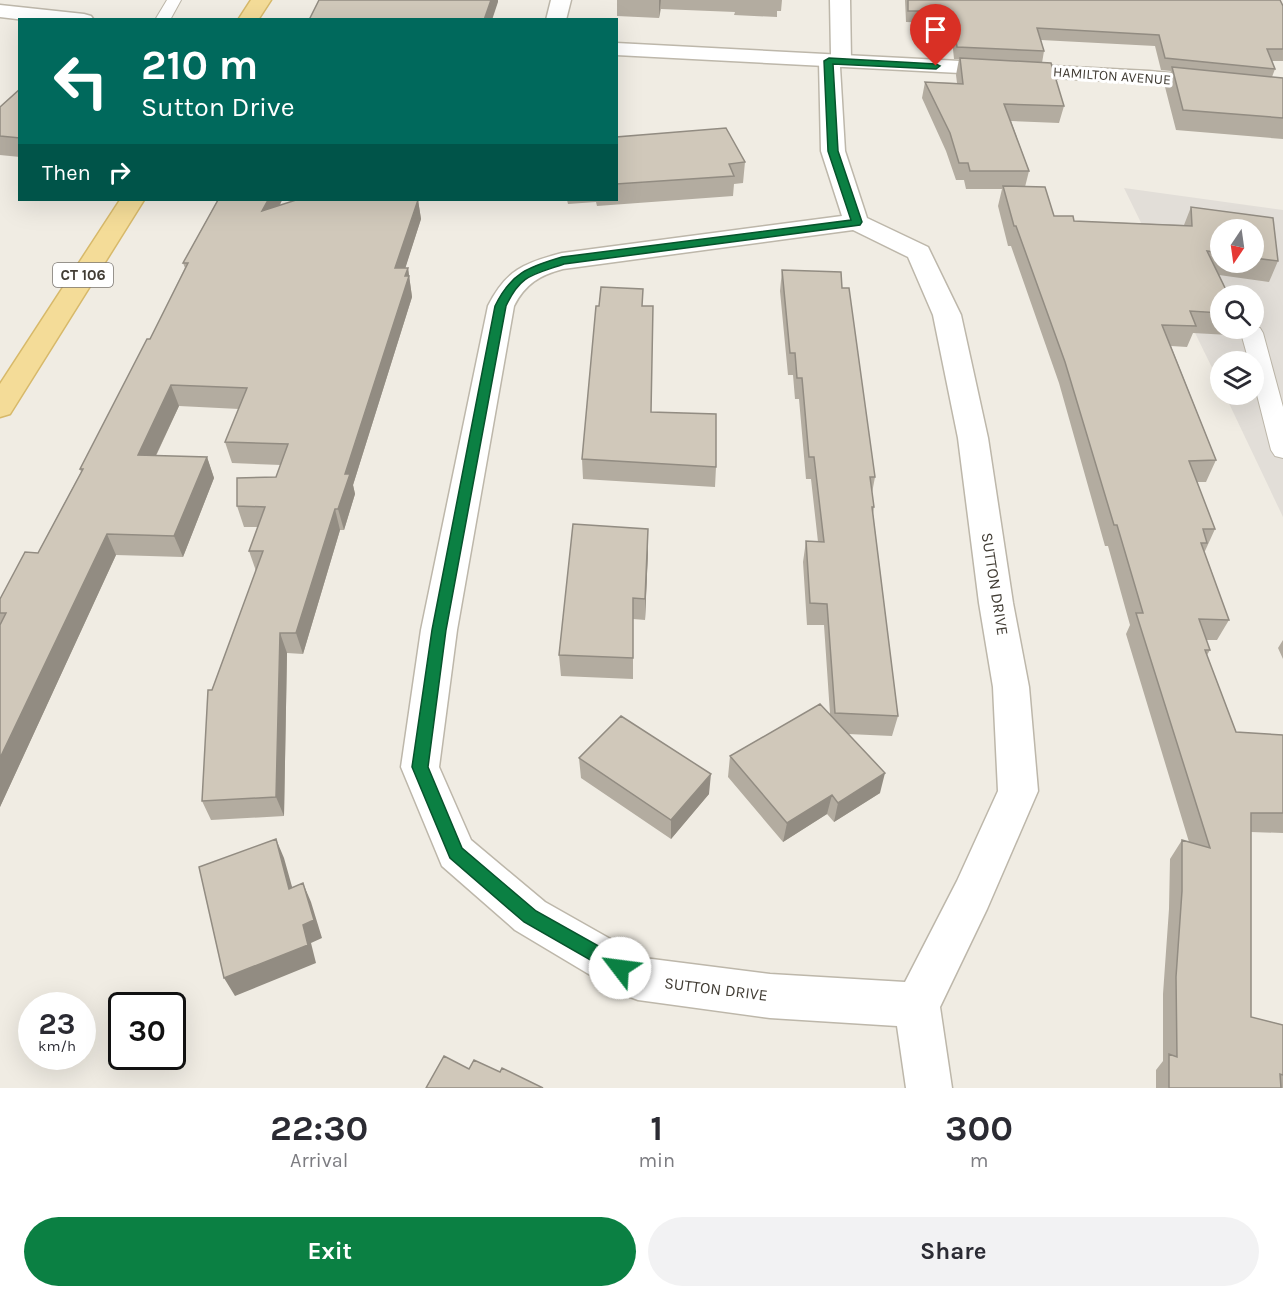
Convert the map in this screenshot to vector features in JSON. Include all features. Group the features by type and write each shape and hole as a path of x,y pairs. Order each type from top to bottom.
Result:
{"main road":[{"path":"249,18 261,0"},
{"name":"CT 106","path":"0,407 131,201"}],"street":[{"path":"556,18 561,0"},
{"path":"840,0 835,61 833,151 856,222"},
{"path":"0,11 65,18"},
{"name":"HAMILTON AVENUE","path":"618,49 1149,77 1283,90"},
{"name":"SUTTON DRIVE","path":"856,222 919,252 946,315 974,438 996,603 1011,687 1018,791 972,895 917,1005 770,996 638,979 530,916 456,853 420,767 439,630 501,306 509,288 522,275 562,261 856,222"},
{"path":"917,1005 929,1088"}],"lane":[{"path":"163,18 174,0"},
{"path":"1254,339 1283,450"}],"shaded area":[{"path":"1124,188 1283,210 1283,517 1230,405 1264,405 1264,351 1210,351 1210,364"}],"building":[{"path":"319,0 491,0 485,18 310,18"},
{"path":"908,0 1280,0 1283,6 1283,49 1267,49 1275,69 1165,58 1159,35 1037,28 1044,51 957,47 953,18 938,17 938,15 931,14 931,11 908,11"},
{"path":"960,58 1051,63 1064,106 1004,104 1029,171 970,171 968,163 959,163 950,133 925,82 963,84"},
{"path":"1172,67 1283,78 1283,118 1183,110"},
{"path":"18,91 18,138 0,136 0,107"},
{"path":"726,128 745,162 729,164 734,176 618,184 618,137"},
{"path":"1003,186 1045,187 1054,216 1073,216 1074,221 1192,226 1191,207 1273,218 1278,261 1264,259 1264,219 1210,219 1210,251 1207,251 1210,257 1210,273 1218,273 1224,285 1210,285 1210,312 1190,311 1196,326 1162,325 1216,460 1189,461 1215,529 1203,529 1207,543 1201,543 1229,620 1199,619 1210,650 1205,650 1236,732 1283,735 1283,813 1251,813 1251,1017 1283,1025 1281,1088 1169,1088 1169,1054 1177,1057 1176,977 1182,891 1182,840 1210,848 1136,613 1143,613 1117,525 1114,525 1065,362 1016,226 1014,226"},
{"path":"217,201 267,201 262,211 293,201 418,201 395,268 408,268 405,276 409,276 345,474 350,474 338,509 335,509 296,633 280,633 276,797 202,801 208,690 212,690 263,551 249,551 265,507 237,506 237,478 276,477 288,444 225,442 247,388 171,385 138,455 207,457 174,536 107,534 0,758 0,625 6,613 0,613 0,599 25,552 38,553 188,263 183,263"},
{"path":"782,270 841,272 842,288 849,288 875,477 870,477 874,507 872,507 898,716 835,713 827,604 810,603 806,541 824,542 814,457 809,457 802,378 797,378 795,353 790,353"},
{"path":"601,287 643,289 642,306 653,306 651,412 716,414 716,467 582,459 596,306 599,306"},
{"path":"573,524 648,529 645,599 633,598 633,658 559,655"},
{"path":"820,704 885,773 838,803 832,795 787,823 730,756"},
{"path":"621,716 711,774 671,820 579,758"},
{"path":"276,839 289,889 303,883 314,920 303,925 308,945 224,978 199,867"},
{"path":"444,1056 469,1069 474,1060 500,1072 502,1068 543,1088 426,1088"}],"route":[{"path":"620,968 530,916 456,853 420,767 439,630 501,306 509,288 522,275 562,261 856,222 833,151 829,61 936,66"}]}
